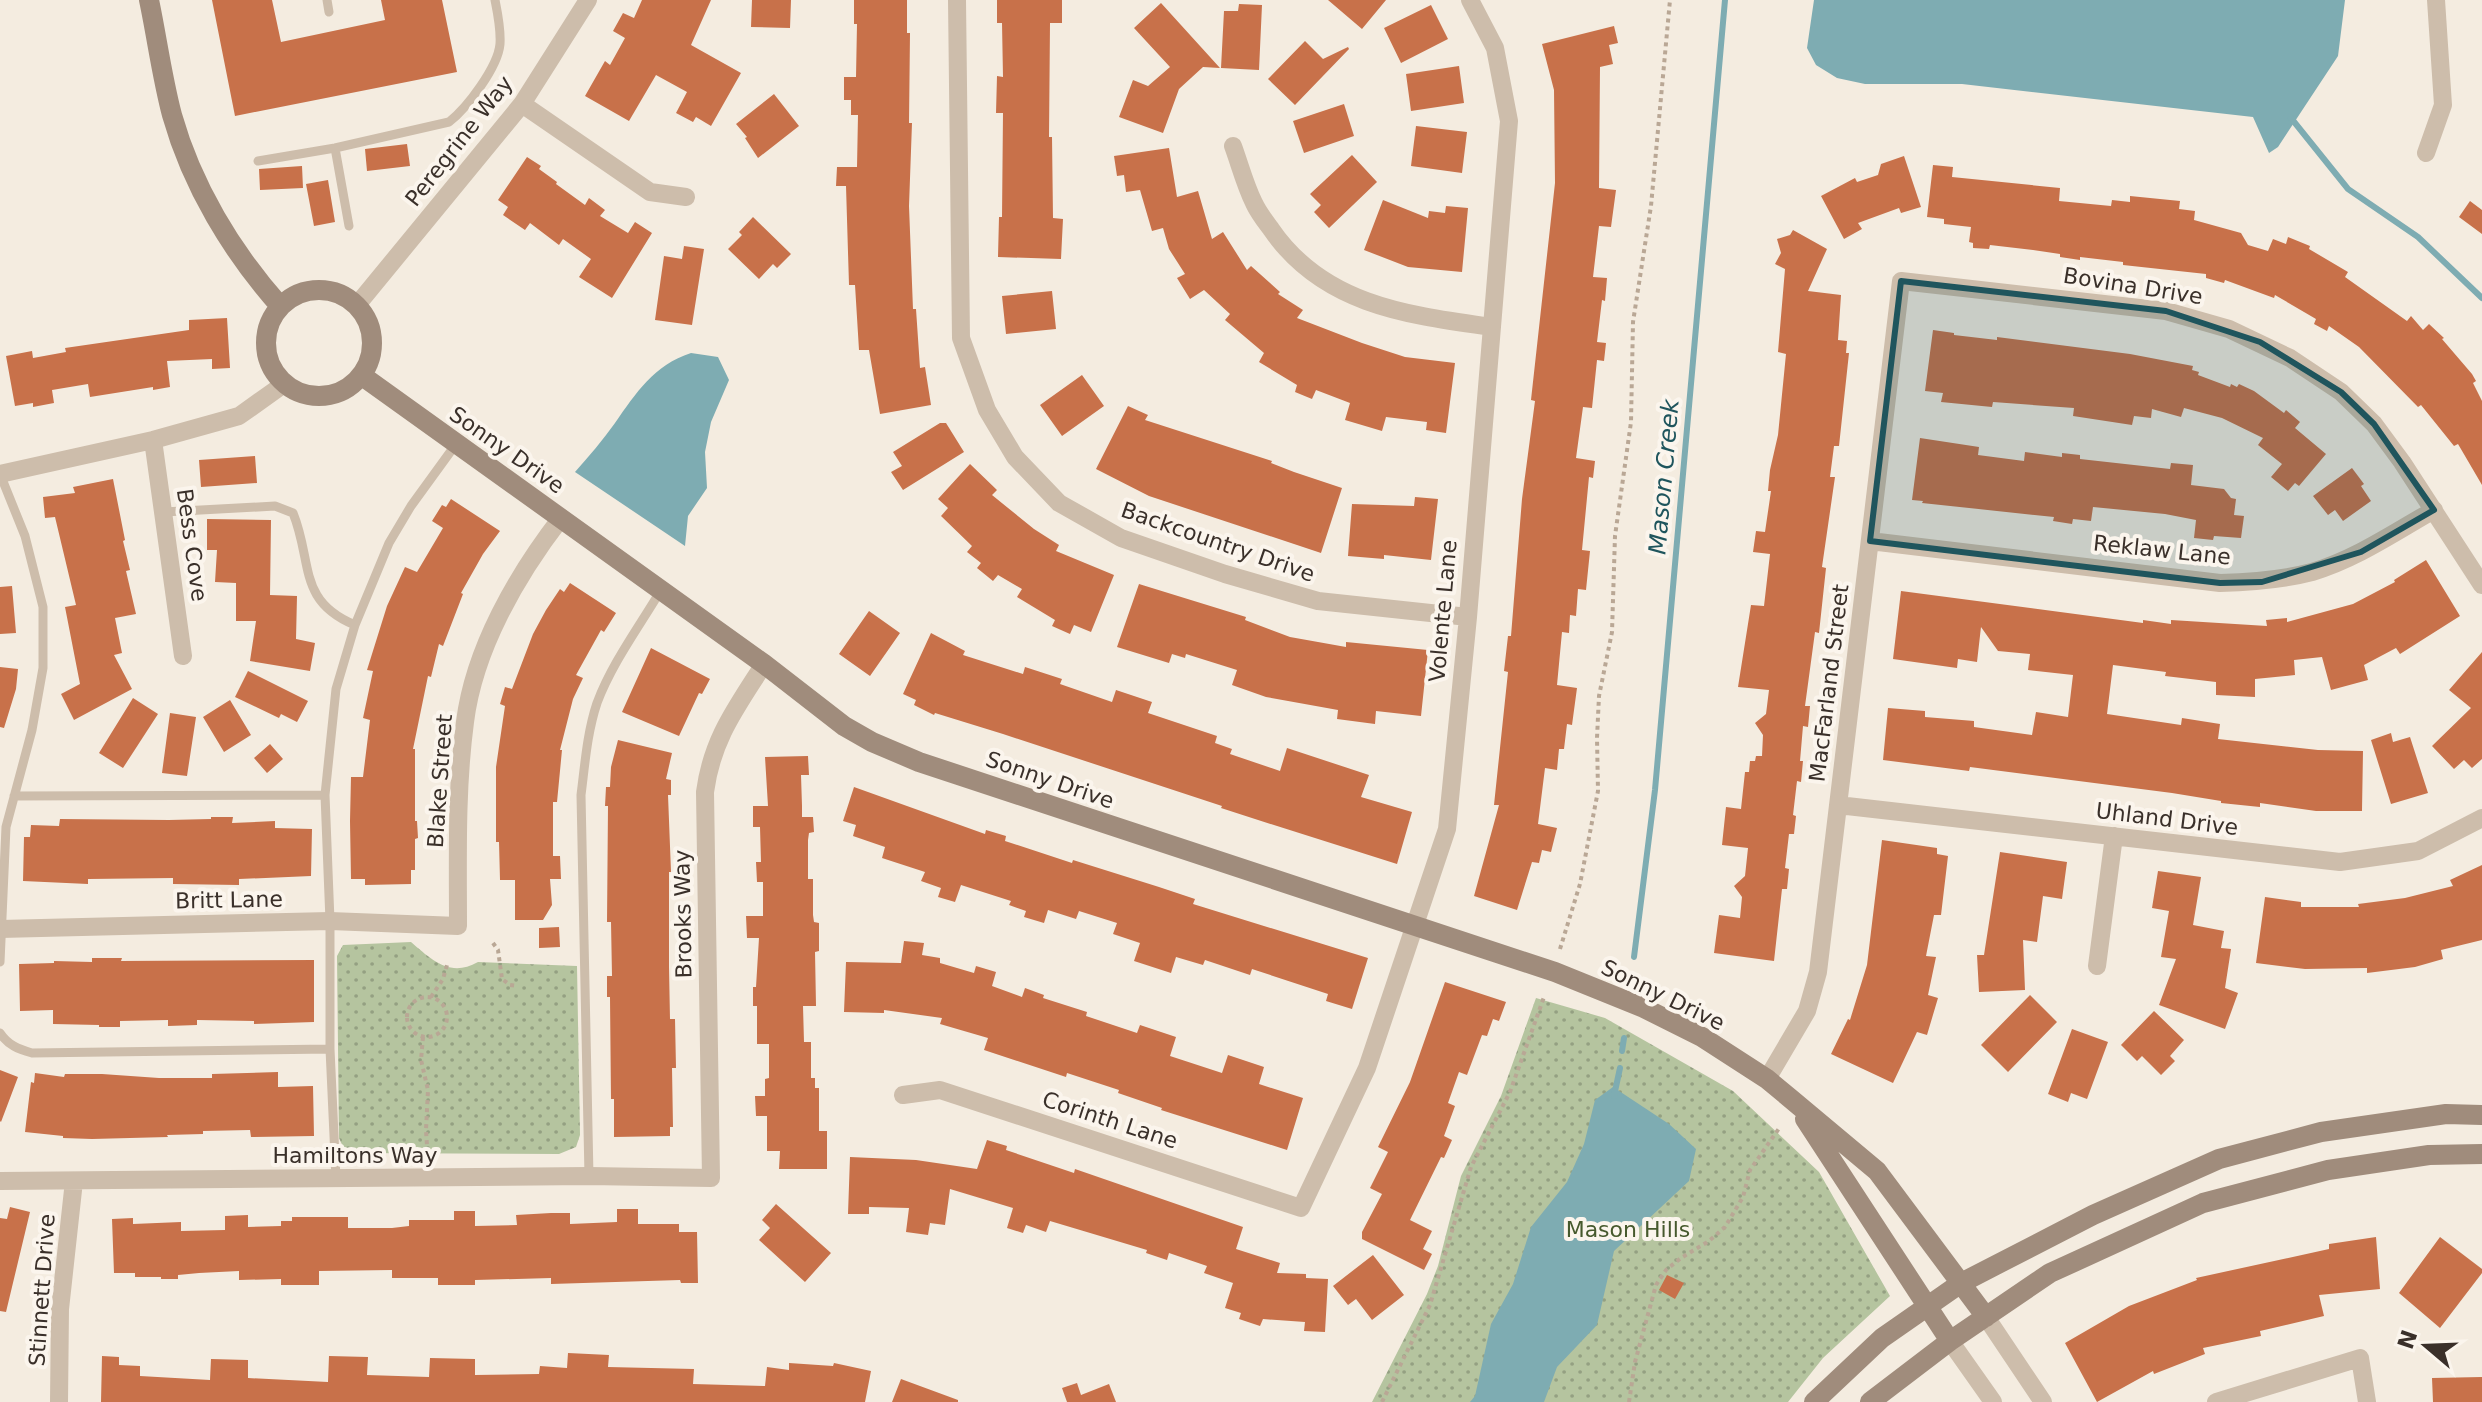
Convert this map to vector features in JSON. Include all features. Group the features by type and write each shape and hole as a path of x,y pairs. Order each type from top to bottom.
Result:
{"street":[{"path":"149,0 172,116 199,184 228,240 253,276 280,306"},
{"name":"Peregrine Way","path":"357,305 522,104 588,0"},
{"name":"Backcountry Drive","path":"957,0 961,338 987,410 1015,457 1059,503 1121,538 1225,574 1318,601 1468,617"},
{"name":"Volente Lane","path":"1301,1208 1367,1068 1447,829 1468,617 1509,121 1495,48 1470,0"},
{"path":"2426,153 2443,105 2436,0"},
{"path":"522,104 650,192 686,197"},
{"path":"1233,146 1254,205 1286,252 1330,286 1378,306 1419,317 1492,327"},
{"name":"Bovina Drive","path":"1901,281 2166,311 2260,342 2341,392 2374,424 2482,585"},
{"name":"MacFarland Street","path":"1767,1079 1807,1011 1818,972 1901,281"},
{"path":"313,289 344,295 357,305 368,320 373,338 371,356 352,386 335,395 317,397 299,394 284,384 272,370 266,352 266,334 280,306 297,294 313,289"},
{"name":"Sonny Drive","path":"361,375 764,664 844,726 872,742 919,762 1555,972 1644,1008 1702,1037 1767,1079 1877,1171 1986,1317 2043,1402"},
{"path":"0,474 153,440 239,416 284,384"},
{"name":"Bess Cove","path":"153,440 183,656"},
{"name":"Reklaw Lane","path":"1870,541 2220,583 2262,582 2313,572 2361,552 2434,510"},
{"name":"Blake Street","path":"458,926 458,808 465,720 479,665 497,625 535,553 561,518"},
{"name":"Brooks Way","path":"711,1178 705,792 709,762 725,724 764,664"},
{"name":"Uhland Drive","path":"1838,805 2340,862 2418,851 2482,818"},
{"path":"2097,966 2114,836"},
{"name":"Britt Lane","path":"2,929 330,921 458,926"},
{"name":"Corinth Lane","path":"903,1095 940,1090 1301,1208"},
{"name":"Sonny Drive","path":"1791,1099 1993,1402"},
{"path":"1814,1402 1882,1338 1961,1283 2093,1215 2219,1159 2321,1132 2446,1114 2482,1115"},
{"path":"1870,1402 1950,1341 2050,1273 2203,1203 2328,1170 2429,1155 2482,1154"},
{"name":"Hamiltons Way","path":"0,1181 589,1176 711,1178"},
{"name":"Stinnett Drive","path":"59,1402 60,1309 74,1181"},
{"path":"2216,1402 2360,1358 2367,1402"}],"lane":[{"path":"327,0 329,12"},
{"path":"258,161 335,148 449,122 461,113 500,47 495,0"},
{"path":"335,148 349,226"},
{"path":"336,1179 325,795 336,689 355,625 389,543 411,506 456,444"},
{"path":"0,474 25,536 43,607 43,668 32,730 6,827 0,962"},
{"path":"164,512 275,506 293,513 301,533 316,598 334,616 355,625"},
{"path":"589,1176 581,795 587,745 597,704 615,664 661,590"},
{"path":"14,796 325,795"},
{"path":"0,1033 5,1041 32,1053 330,1049"}],"path":[{"path":"1560,949 1580,884 1598,791 1599,696 1612,632 1615,536 1631,422 1633,322 1653,192 1670,0"},
{"path":"493,943 498,950 502,979 517,986"},
{"path":"431,997 443,979 447,965"},
{"path":"431,997 443,1004 447,1018 436,1035 423,1037 412,1030 406,1019 407,1013 418,998 431,997"},
{"path":"1382,1402 1430,1305 1471,1167 1510,1092 1544,997"},
{"path":"423,1037 421,1060 428,1090 426,1130 429,1179"},
{"path":"1629,1402 1635,1362 1656,1285 1666,1270 1725,1227 1743,1197 1750,1170 1780,1127"}],"highlighted area":[{"path":"1901,281 2166,311 2260,342 2341,392 2374,424 2434,510 2361,552 2262,582 2220,583 1870,541"}],"green space":[{"path":"411,942 434,960 450,967 459,968 478,962 577,966 580,1135 576,1147 559,1154 346,1153 339,1138 337,956 343,945"},
{"name":"Mason Hills","path":"1536,998 1605,1018 1733,1091 1819,1172 1890,1296 1823,1358 1788,1402 1372,1402 1427,1294 1438,1266 1461,1176 1501,1096"}],"water":[{"path":"1814,0 2345,0 2338,56 2278,147 2269,153 2253,117 1962,84 1865,84 1837,78 1816,65 1807,48"},
{"path":"691,353 718,357 729,380 711,422 705,452 707,488 688,516 685,546 575,472 647,381 666,365"},
{"path":"1613,1087 1669,1124 1696,1149 1689,1181 1614,1251 1597,1325 1557,1367 1544,1402 1470,1402 1475,1396 1491,1324 1513,1284 1531,1227 1567,1182 1584,1144 1595,1100"}],"building":[{"path":"212,0 272,0 281,42 385,20 381,0 442,0 457,72 235,116"},
{"path":"642,0 711,0 691,45 741,73 711,126 696,117 693,122 676,113 687,92 656,75 629,121 585,96 605,61 610,65 625,38 613,31 623,13 634,18"},
{"path":"752,0 791,0 790,28 751,27"},
{"path":"854,0 907,0 907,33 910,33 909,123 912,123 909,206 913,309 916,309 920,368 925,367 931,405 880,414 869,350 859,350 855,285 849,285 846,186 836,186 837,167 857,167 858,115 851,115 851,100 844,100 844,77 856,77"},
{"path":"997,0 1062,0 1062,23 1050,23 1049,137 1052,137 1053,218 1063,219 1061,259 998,257 999,217 1002,217 1003,113 996,113 997,76 1003,77 1002,23 997,23"},
{"path":"1328,0 1386,0 1362,29"},
{"path":"1161,3 1220,68 1203,67 1179,89 1163,133 1119,117 1133,80 1148,86 1170,67 1134,28"},
{"path":"1239,4 1262,5 1259,70 1221,68 1224,11 1238,11"},
{"path":"1431,5 1448,39 1401,63 1384,28"},
{"path":"1614,26 1618,43 1609,45 1613,64 1600,67 1599,188 1616,190 1611,227 1599,226 1593,277 1607,278 1597,342 1606,343 1604,361 1597,360 1592,408 1583,407 1576,458 1595,461 1593,478 1589,477 1582,550 1590,551 1586,590 1578,589 1576,616 1570,615 1569,633 1562,632 1557,685 1577,688 1572,725 1567,724 1564,749 1559,749 1557,770 1545,768 1538,824 1557,828 1551,852 1542,850 1539,863 1532,862 1517,910 1474,896 1499,805 1494,805 1508,672 1504,671 1508,636 1511,636 1522,499 1535,401 1531,400 1555,183 1554,90 1542,44"},
{"path":"1305,41 1323,59 1349,49 1295,105 1268,79"},
{"path":"1459,66 1464,103 1411,111 1406,74"},
{"path":"774,94 799,126 758,158 736,124"},
{"path":"1344,104 1354,136 1304,153 1293,121"},
{"path":"1416,126 1467,132 1462,173 1411,166"},
{"path":"407,144 410,166 367,171 365,149"},
{"path":"1169,148 1177,197 1198,191 1212,239 1223,232 1247,270 1251,266 1280,292 1278,294 1303,310 1297,318 1405,357 1455,363 1446,433 1426,430 1427,422 1386,417 1382,431 1345,420 1350,403 1316,390 1312,399 1295,392 1297,385 1259,362 1264,353 1225,320 1230,314 1204,290 1190,299 1177,278 1185,274 1169,249 1163,228 1152,231 1140,190 1126,192 1124,175 1117,176 1114,156"},
{"path":"1352,155 1377,182 1329,228 1314,212 1321,205 1310,194"},
{"path":"1904,156 1921,207 1901,213 1899,208 1858,223 1862,229 1844,239 1821,196 1855,178 1857,182 1878,175 1881,164"},
{"path":"527,157 585,205 589,198 605,210 600,216 628,233 635,222 652,233 612,298 579,277 591,259 563,239 559,245 530,223 525,230 503,215 508,207 498,200"},
{"path":"1933,165 1953,167 1952,177 2060,188 2059,201 2111,206 2112,200 2130,202 2130,196 2180,201 2179,209 2195,211 2194,220 2241,233 2248,245 2268,251 2273,239 2286,244 2288,237 2310,246 2309,249 2348,272 2345,277 2407,321 2411,316 2423,330 2429,324 2472,374 2482,401 2482,485 2458,444 2454,446 2421,405 2418,407 2359,347 2329,326 2327,331 2314,324 2316,319 2275,295 2274,298 2225,280 2224,283 2206,278 2206,274 2080,257 2080,260 2060,257 2060,254 1990,245 1989,249 1973,248 1973,243 1969,242 1971,227 1944,224 1944,219 1927,217"},
{"path":"302,166 303,188 260,190 259,169"},
{"path":"328,180 335,222 314,226 306,184"},
{"path":"1383,200 1428,218 1429,211 1445,213 1446,206 1468,208 1462,272 1408,267 1364,250"},
{"path":"2470,201 2482,210 2482,234 2459,217"},
{"path":"753,217 791,254 777,268 773,264 759,279 728,249 742,235 739,232"},
{"path":"1793,230 1827,249 1808,291 1841,295 1838,340 1847,341 1846,353 1849,353 1839,446 1834,446 1830,477 1835,477 1822,567 1826,568 1819,633 1815,632 1805,706 1810,706 1808,727 1803,726 1801,782 1797,781 1794,834 1789,834 1785,868 1789,869 1787,889 1782,889 1774,961 1714,953 1719,915 1740,918 1742,897 1734,886 1745,876 1748,848 1722,845 1726,807 1741,809 1745,772 1749,772 1750,761 1762,756 1763,735 1755,723 1766,714 1769,690 1738,687 1751,605 1764,606 1770,554 1753,552 1756,531 1765,532 1786,354 1778,352 1785,269 1775,264 1781,253 1777,239 1790,235"},
{"path":"684,246 704,249 692,325 655,320 664,256 682,259"},
{"path":"1052,291 1056,329 1006,334 1002,296"},
{"path":"227,318 230,368 212,369 212,359 167,361 170,387 90,397 88,384 52,390 54,403 15,406 6,356 32,351 33,358 66,352 65,348 189,330 189,320"},
{"path":"1933,330 1954,335 1997,340 1997,337 2130,354 2193,366 2192,370 2199,372 2198,375 2230,387 2231,384 2237,387 2239,384 2284,413 2286,410 2300,422 2295,428 2326,454 2299,486 2295,483 2288,491 2271,477 2282,464 2258,445 2263,438 2222,418 2184,408 2181,417 2152,409 2151,418 2134,416 2132,425 2073,416 2074,408 1993,402 1992,407 1941,402 1943,393 1925,391"},
{"path":"1082,375 1104,406 1062,436 1040,405"},
{"path":"1128,406 1148,415 1145,420 1272,461 1342,488 1321,553 1149,496 1096,469"},
{"path":"940,423 946,423 964,452 903,490 891,472 902,466 893,452"},
{"path":"1920,438 1979,447 1978,455 2024,461 2025,452 2062,457 2062,453 2080,455 2080,459 2170,469 2171,463 2193,465 2191,485 2224,489 2231,498 2236,499 2234,515 2244,516 2241,538 2194,538 2196,520 2165,514 2093,507 2091,521 2073,519 2072,524 2053,521 2054,517 1912,500"},
{"path":"255,456 257,483 201,487 199,460"},
{"path":"970,464 997,490 992,495 1059,545 1056,551 1114,575 1091,632 1074,625 1070,634 1052,626 1055,620 1017,597 1022,589 998,575 993,581 977,568 981,563 967,552 972,546 941,516 948,508 938,499"},
{"path":"2352,468 2364,484 2361,486 2371,501 2343,521 2335,510 2328,515 2313,496"},
{"path":"113,479 130,570 126,571 136,614 115,618 122,653 114,655 132,689 74,720 61,694 80,684 65,607 76,605 55,517 45,518 43,497 75,493 73,487"},
{"path":"1415,497 1438,499 1431,560 1384,555 1384,559 1348,556 1352,504 1414,506"},
{"path":"451,499 500,531 461,593 443,646 439,644 431,677 428,676 413,749 418,838 415,839 415,870 411,870 411,884 365,885 365,879 351,879 350,821 351,777 363,777 370,720 363,718 373,671 367,670 387,606 405,567 417,572 443,528 432,521 442,505 446,507"},
{"path":"207,519 271,520 270,595 297,596 296,639 315,643 310,671 250,661 256,621 236,621 236,583 215,582 217,550 207,550"},
{"path":"2426,560 2460,616 2400,654 2396,648 2364,665 2368,680 2331,690 2322,657 2294,660 2295,675 2255,679 2255,697 2216,695 2216,682 2113,665 2107,714 2181,725 2182,718 2220,724 2218,739 2318,750 2363,751 2362,811 2316,811 2260,803 2260,807 2221,803 2172,793 1970,767 1969,771 1883,760 1888,708 1925,711 1925,717 1974,721 1974,727 2032,735 2036,712 2068,717 2073,675 2028,670 2030,654 1998,651 1981,627 1977,662 1958,659 1957,668 1893,659 1901,591 2143,623 2143,620 2171,624 2171,620 2267,626 2266,620 2287,618 2287,622 2353,604 2395,582"},
{"path":"570,583 616,613 604,632 601,630 576,675 583,678 573,699 560,750 557,802 553,802 553,856 560,856 561,879 550,879 552,905 543,920 515,920 515,880 500,880 499,842 496,842 496,767 505,706 500,704 505,687 512,689 533,634 546,610 560,589 564,592"},
{"path":"1139,584 1246,617 1245,620 1290,637 1346,647 1346,642 1428,650 1421,716 1376,711 1375,724 1337,719 1338,710 1266,697 1232,685 1237,670 1186,654 1185,658 1172,654 1169,663 1117,647"},
{"path":"12,586 16,633 0,634 0,587"},
{"path":"869,611 900,633 870,676 839,654"},
{"path":"931,633 965,651 963,655 1023,674 1025,667 1062,679 1060,684 1112,702 1116,690 1152,702 1148,713 1217,736 1215,743 1232,749 1230,754 1280,771 1287,748 1369,775 1361,797 1412,812 1397,864 1003,734 934,715 914,705 916,700 903,694"},
{"path":"651,648 710,679 702,694 699,693 679,736 622,712"},
{"path":"2482,652 2482,759 2472,768 2464,760 2454,769 2432,746 2471,708 2449,690"},
{"path":"0,667 18,669 16,689 4,728 0,727"},
{"path":"248,671 308,701 297,722 281,714 279,718 235,697"},
{"path":"133,698 158,714 123,768 99,753"},
{"path":"230,700 251,735 224,752 203,717"},
{"path":"170,713 196,717 187,776 162,773"},
{"path":"2391,733 2393,742 2410,737 2428,793 2391,804 2371,740"},
{"path":"618,740 672,753 666,779 671,780 671,795 668,795 671,872 669,967 670,1019 675,1019 676,1068 672,1068 673,1127 670,1127 670,1136 614,1137 610,997 607,997 607,976 612,976 611,922 607,922 608,806 605,806 606,787 610,787"},
{"path":"270,744 283,759 267,773 254,758"},
{"path":"808,756 809,775 801,775 802,817 813,817 814,832 809,833 808,840 808,879 813,879 813,915 814,922 819,923 819,951 815,952 816,1006 803,1006 804,1042 811,1042 811,1078 815,1078 815,1088 819,1088 819,1131 827,1131 827,1169 779,1169 780,1151 767,1151 767,1116 756,1116 755,1096 765,1096 765,1079 769,1078 769,1044 757,1044 757,1006 753,1006 759,938 747,938 746,916 763,916 763,882 757,882 756,862 761,862 760,827 753,827 753,806 768,806 765,757"},
{"path":"854,787 985,834 986,830 1006,836 1005,841 1195,899 1193,904 1368,958 1352,1009 1326,1001 1328,994 1252,969 1250,975 1205,960 1203,965 1176,957 1171,973 1134,961 1140,943 1113,934 1117,923 1079,911 1076,919 1048,910 1044,923 1024,917 1026,911 1009,905 1011,901 961,885 955,902 938,897 941,888 921,881 925,872 882,858 885,847 853,836 856,825 843,821"},
{"path":"233,817 232,823 275,821 275,828 312,829 311,876 239,879 239,885 173,884 173,878 88,879 88,884 23,881 24,837 30,837 31,825 59,826 60,819 169,820"},
{"path":"1882,840 1937,848 1937,854 1948,856 1941,915 1934,915 1926,956 1936,957 1928,995 1938,998 1927,1035 1917,1032 1893,1083 1831,1054 1850,1020 1867,965"},
{"path":"2000,852 2067,862 2062,899 2043,896 2037,942 2023,940 2025,990 1979,992 1977,955 1984,955"},
{"path":"2482,865 2482,940 2441,950 2443,959 2415,967 2367,973 2367,968 2305,969 2256,963 2265,897 2301,902 2301,907 2359,907 2358,904 2405,898 2453,886 2450,880"},
{"path":"2158,871 2201,877 2193,925 2224,931 2221,948 2231,949 2225,988 2238,993 2225,1029 2159,1005 2176,959 2161,957 2169,911 2152,908"},
{"path":"559,927 560,947 539,948 539,928"},
{"path":"904,941 924,943 922,955 940,958 940,963 974,973 976,966 996,972 992,986 1022,997 1025,988 1044,995 1043,998 1087,1012 1086,1016 1137,1033 1140,1025 1176,1037 1170,1056 1222,1073 1228,1055 1264,1067 1259,1084 1303,1098 1287,1150 1161,1110 1118,1093 1119,1090 1067,1073 1066,1077 984,1050 988,1038 940,1024 942,1018 884,1010 884,1013 844,1012 846,962 901,963"},
{"path":"92,958 122,958 121,961 314,960 314,1022 254,1024 254,1021 197,1020 197,1025 168,1026 168,1020 120,1021 120,1027 99,1027 53,1024 53,1010 20,1011 19,964 92,962"},
{"path":"1445,982 1506,1002 1499,1021 1493,1019 1487,1036 1482,1035 1467,1075 1459,1072 1448,1103 1455,1106 1444,1136 1452,1140 1410,1220 1432,1231 1423,1249 1432,1254 1424,1270 1362,1239 1362,1232 1382,1194 1370,1188 1388,1152 1378,1147 1410,1082"},
{"path":"2030,995 2057,1022 2008,1072 1981,1045"},
{"path":"2154,1011 2184,1040 2170,1056 2175,1061 2161,1075 2142,1056 2137,1061 2121,1045"},
{"path":"2072,1029 2108,1042 2087,1099 2071,1093 2068,1102 2048,1094"},
{"path":"0,1070 18,1077 1,1122 0,1121"},
{"path":"278,1072 278,1087 313,1086 314,1136 251,1137 250,1130 92,1139 25,1132 31,1082 34,1083 35,1073 64,1077 65,1074 102,1074 212,1078 212,1074"},
{"path":"987,1140 1007,1146 1006,1150 1074,1173 1075,1169 1243,1227 1236,1249 1280,1263 1277,1273 1328,1279 1325,1332 1304,1331 1305,1322 1263,1319 1260,1326 1239,1319 1241,1313 1225,1308 1233,1283 1204,1273 1207,1266 1169,1253 1167,1260 1146,1253 1147,1250 1050,1221 1046,1232 1026,1225 1023,1233 1007,1228 1013,1208 950,1189 945,1225 930,1223 928,1235 906,1232 909,1208 869,1207 869,1214 848,1214 850,1157 916,1160 977,1169"},
{"path":"776,1204 831,1253 805,1282 759,1240 770,1228 762,1220"},
{"path":"10,1207 30,1212 6,1312 0,1311 0,1218 7,1219"},
{"path":"617,1209 638,1209 638,1224 679,1224 679,1232 697,1232 698,1283 681,1283 680,1280 551,1284 551,1278 475,1280 475,1285 438,1285 438,1278 392,1278 392,1270 319,1271 319,1285 281,1285 281,1279 239,1280 239,1271 178,1275 178,1279 114,1273 112,1219 133,1218 133,1224 181,1222 181,1231 225,1230 225,1216 248,1215 248,1227 281,1226 281,1221 292,1221 292,1217 348,1217 348,1228 392,1228 409,1226 409,1220 454,1220 454,1211 475,1211 475,1226 517,1225 516,1215 551,1213 570,1213 570,1224 617,1222"},
{"path":"2376,1237 2380,1289 2319,1295 2324,1316 2260,1331 2261,1336 2203,1348 2205,1354 2154,1374 2153,1371 2097,1402 2065,1343 2129,1306 2196,1278 2329,1249 2329,1244"},
{"path":"2440,1237 2482,1269 2482,1273 2440,1328 2399,1293"},
{"path":"1373,1255 1404,1295 1372,1320 1356,1299 1348,1305 1333,1286"},
{"path":"1667,1275 1684,1283 1675,1299 1659,1290"},
{"path":"568,1353 609,1355 608,1367 694,1369 693,1384 765,1386 767,1367 789,1370 789,1363 833,1366 834,1363 871,1371 865,1402 101,1402 102,1356 119,1357 119,1365 140,1366 140,1376 210,1380 211,1359 248,1360 248,1378 328,1382 329,1356 368,1357 367,1375 429,1377 430,1358 475,1359 475,1375 539,1374 540,1366 567,1368"},
{"path":"2482,1377 2482,1402 2433,1402 2432,1378"},
{"path":"901,1379 958,1400 958,1402 892,1402"},
{"path":"1077,1383 1081,1395 1109,1384 1116,1402 1067,1402 1062,1388"}],"waterway":[{"name":"Mason Creek","path":"1634,957 1655,790 1725,0"},
{"path":"2291,118 2348,189 2418,237 2482,298"},
{"name":"Mason Creek","path":"1622,1051 1624,1038"},
{"name":"Mason Creek","path":"1614,1096 1620,1068"}]}
